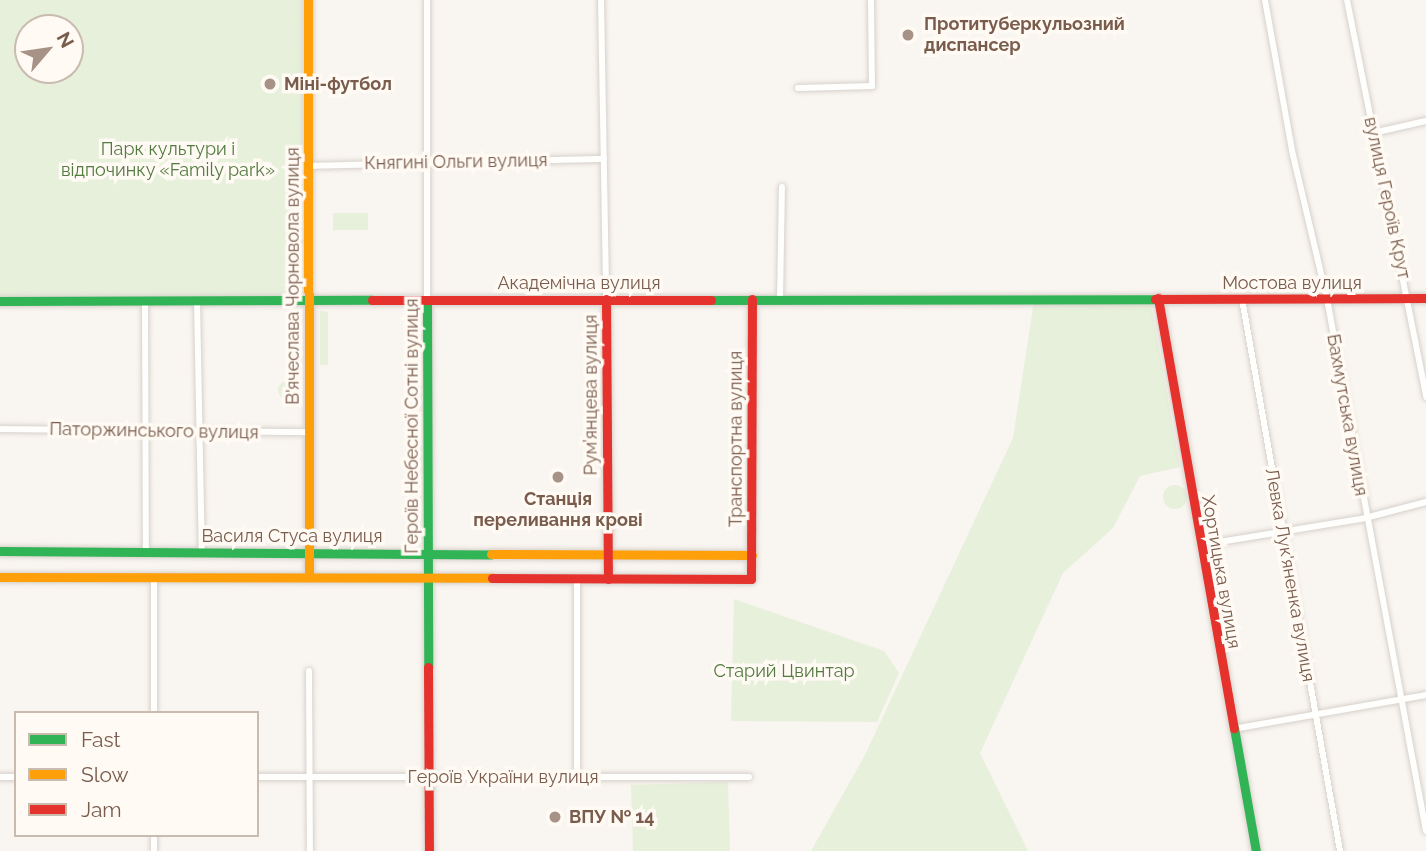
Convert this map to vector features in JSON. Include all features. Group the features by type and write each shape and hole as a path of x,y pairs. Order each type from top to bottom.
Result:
{"street":[{"name":"В'ячеслава Чорновола вулиця","path":"308,0 309,577"},
{"name":"Героїв Небесної Сотні вулиця","path":"427,0 429,851"},
{"name":"Рум’янцева вулиця","path":"601,0 608,579"},
{"path":"798,88 872,86 872,0"},
{"name":"Бахмутська вулиця","path":"1265,0 1293,155 1326,299 1365,518 1426,831"},
{"name":"вулиця Героїв Крут","path":"1347,0 1426,397"},
{"path":"1373,133 1426,121"},
{"name":"Княгині Ольги вулиця","path":"308,166 604,159"},
{"path":"780,299 782,187"},
{"name":"Академічна вулиця","path":"0,301 308,303 1019,296 1158,298"},
{"name":"Мостова вулиця","path":"1158,298 1426,298"},
{"name":"Хортицька вулиця","path":"1158,298 1256,851"},
{"name":"Транспортна вулиця","path":"608,579 751,579 752,299"},
{"name":"Левка Лук'яненка вулиця","path":"1242,299 1340,851"},
{"path":"145,301 146,552"},
{"path":"197,301 202,552"},
{"name":"Паторжинського вулиця","path":"0,429 309,432"},
{"path":"1201,545 1365,518 1426,502"},
{"name":"Василя Стуса вулиця","path":"0,551 752,555"},
{"path":"154,577 154,711"},
{"path":"0,578 608,579"},
{"path":"577,579 577,777"},
{"path":"309,671 310,851"},
{"path":"1233,729 1315,718 1426,695"},
{"name":"Героїв України вулиця","path":"259,777 750,777"}],"green space":[{"name":"Парк культури і відпочинку «Family park»","path":"0,0 302,0 303,293 298,298 0,297"},
{"path":"333,213 368,213 368,230 333,230"},
{"path":"1034,301 1151,303 1180,467 1140,476 1113,528 1063,573 980,753 1028,851 811,851 865,755 1013,438"},
{"path":"320,311 328,312 328,365 320,365"},
{"path":"287,381 293,384 296,390 293,396 287,399 281,396 278,390 281,384"},
{"path":"1175,485 1186,492 1187,497 1180,508 1175,509 1164,502 1163,497 1170,486"},
{"name":"Старий Цвинтар","path":"734,599 884,651 899,673 877,722 731,721"},
{"path":"728,782 730,851 633,851 631,785"}],"traffic: fast":[{"path":"711,300 1155,299"},
{"path":"0,301 372,300"},
{"path":"427,300 428,667"},
{"path":"0,551 491,554"},
{"path":"1234,728 1256,851"}],"traffic: slow":[{"path":"308,0 309,577"},
{"path":"491,554 752,555"},
{"path":"0,577 492,578"}],"traffic: jam":[{"path":"1158,298 1234,728"},
{"path":"1155,299 1426,298"},
{"path":"606,299 608,579"},
{"path":"492,578 751,579 752,299"},
{"path":"372,300 711,300"},
{"path":"428,667 429,851"}],"place":[{"name":"Протитуберкульозний диспансер","path":"908,35"},
{"name":"Міні-футбол","path":"270,84"},
{"name":"Станція переливання крові","path":"558,477"},
{"name":"ВПУ № 14","path":"555,817"}]}
